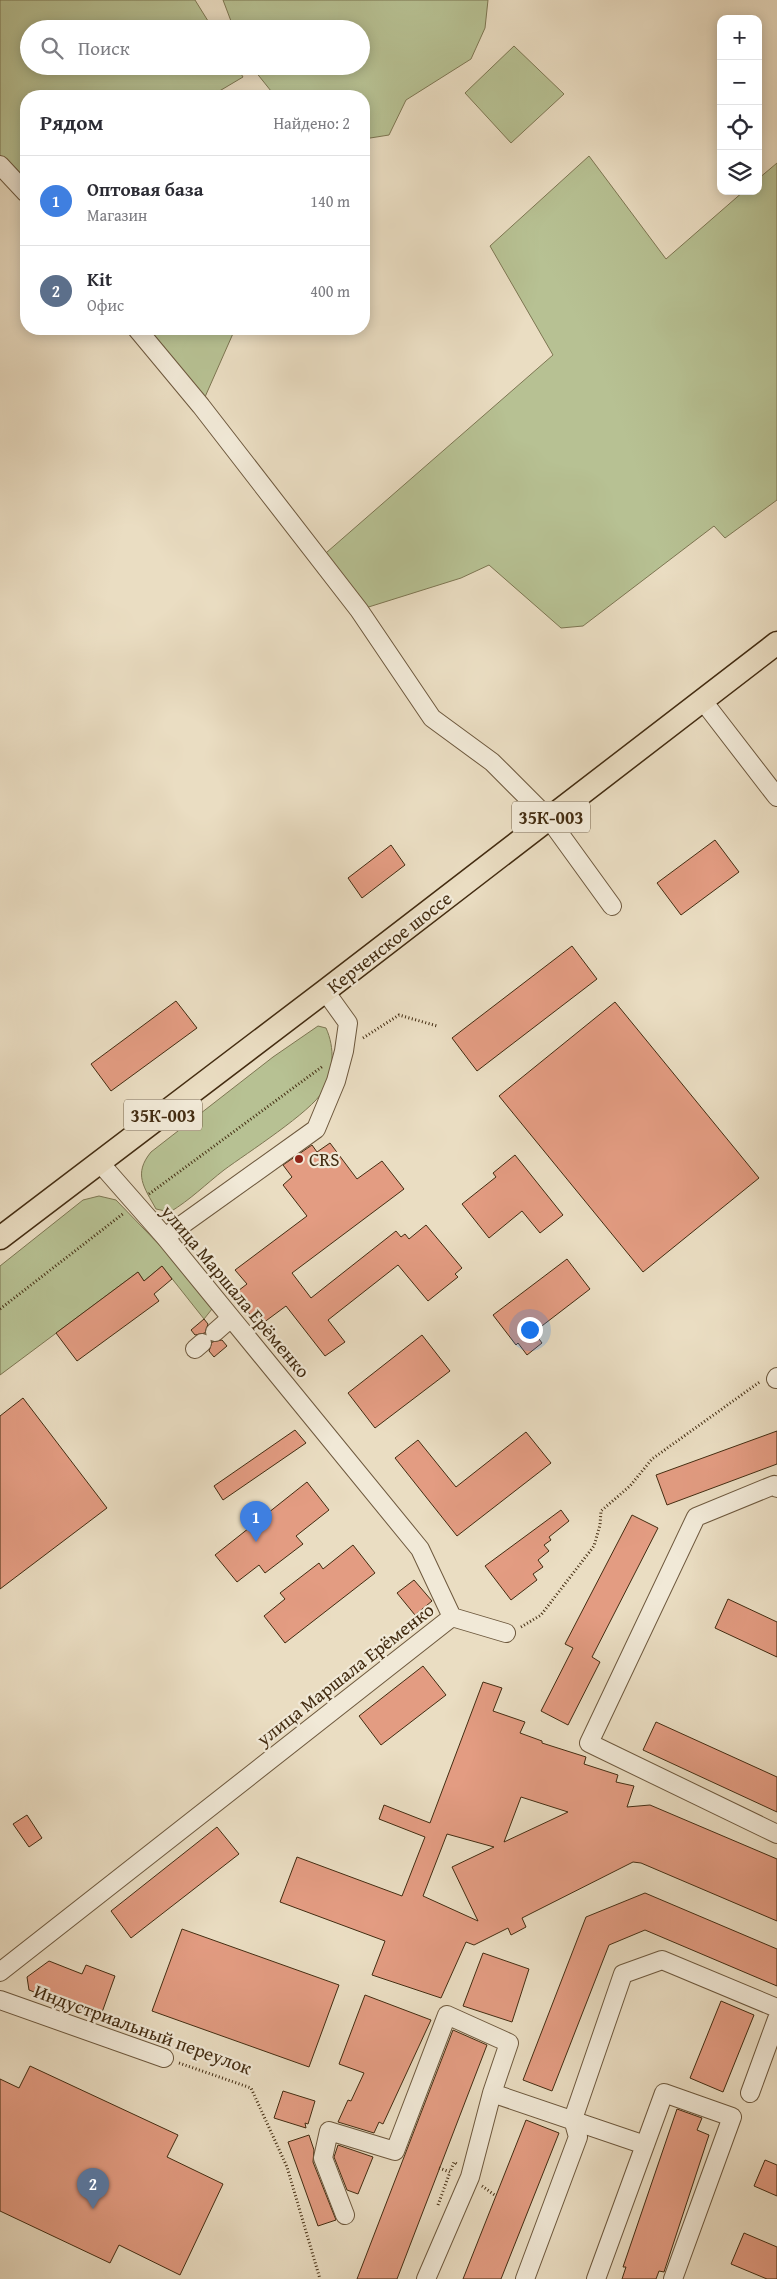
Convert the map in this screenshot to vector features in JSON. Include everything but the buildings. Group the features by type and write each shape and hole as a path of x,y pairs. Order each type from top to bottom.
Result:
{"main road":[{"name":"Керченское шоссе","path":"0,1238 777,643"}],"street":[{"path":"0,165 20,187"},
{"path":"142,335 201,406 359,610 432,718 492,762 549,819 612,906"},
{"path":"703,701 777,797"},
{"path":"165,1237 316,1129 336,1080 344,1051 348,1024 325,991"},
{"name":"улица Маршала Ерёменко","path":"0,1972 452,1616 420,1549 165,1237 100,1163"},
{"path":"204,1341 231,1318"},
{"path":"777,1488 774,1485 696,1517 589,1743 777,1834"},
{"path":"452,1616 506,1634"},
{"path":"525,2279 578,2137 573,2119 623,1974 662,1960 777,2008"},
{"name":"Индустриальный переулок","path":"0,2000 164,2058"},
{"path":"345,2215 323,2158 329,2131 395,2151 447,2015 509,2043 492,2093 470,2177 426,2279"},
{"path":"750,2093 777,2019"},
{"path":"492,2093 645,2145"},
{"path":"596,2279 664,2093 732,2117 673,2279"}],"path":[{"path":"0,1310 136,1204 380,1025 399,1015 437,1026"},
{"path":"506,1634 540,1615 594,1546 600,1525 601,1511 630,1486 652,1459 772,1378"},
{"name":"Индустриальный переулок","path":"164,2058 251,2088 287,2167 320,2279"}],"green space":[{"path":"0,0 195,0 207,20 20,20 20,75 242,75 243,77 221,90 20,90 20,187 0,165"},
{"path":"223,0 488,0 485,28 471,59 406,100 389,135 370,138 370,90 270,90 258,75 370,75 370,20 231,20"},
{"path":"514,46 564,94 511,143 465,93"},
{"path":"589,156 666,259 739,195 762,195 762,176 777,163 777,500 725,538 714,526 583,626 561,628 489,565 461,578 359,610 319,559 553,355 490,246"},
{"path":"142,335 232,335 201,406"},
{"path":"318,1026 326,1028 331,1043 332,1060 327,1083 316,1100 292,1121 170,1212 156,1209 142,1180 142,1167 151,1152 273,1057"},
{"path":"99,1196 116,1200 171,1257 212,1309 204,1319 162,1266 144,1281 138,1272 0,1375 0,1266 83,1200"}],"place":[{"name":"CRS","path":"299,1159"},
{"name":"Оптовая база","path":"256,1542"},
{"name":"Kit","path":"93,2209"}]}
